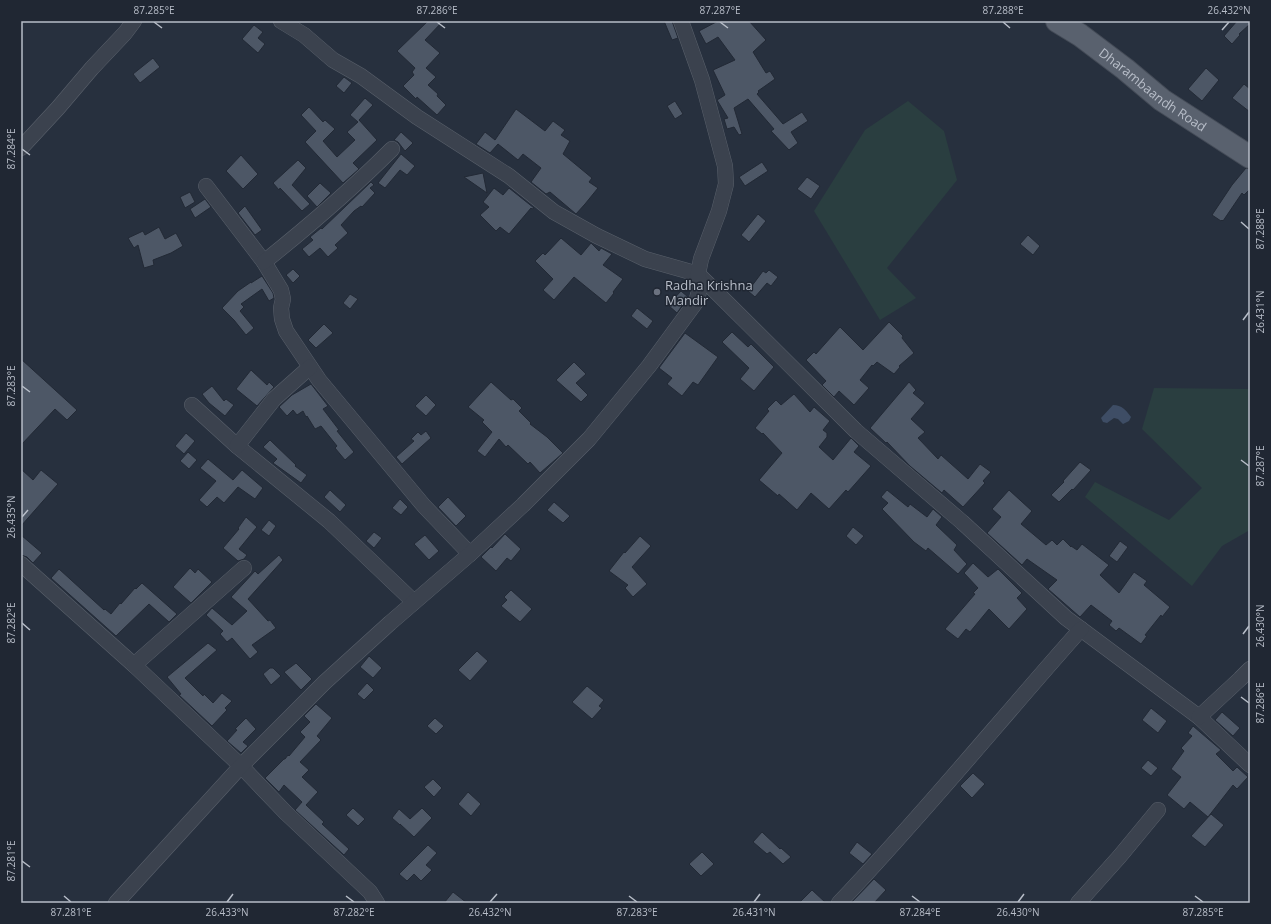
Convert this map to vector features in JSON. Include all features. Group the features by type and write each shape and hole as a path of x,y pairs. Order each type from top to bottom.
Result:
{"main road":[{"name":"Dharambaandh Road","path":"1058,21 1080,35 1125,69 1162,100 1250,157"}],"street":[{"path":"21,148 125,33 134,21"},
{"path":"281,21 297,25 304,35 333,60 361,76 417,117 509,176 554,212 597,236 646,259 698,274 856,432 962,522 1066,618 1199,717 1250,765"},
{"path":"116,903 241,766 325,682 470,554 523,505 589,439 644,372 696,302 700,288 698,274 701,259 719,211 726,184 725,166 702,80 681,21"},
{"path":"264,262 291,241 356,184 392,149"},
{"path":"206,186 264,262 281,290 283,299 281,308 282,319 286,332 319,380 352,422 424,506 470,554"},
{"path":"237,446 274,399 310,366"},
{"path":"192,406 237,446 329,521 414,602"},
{"path":"21,564 134,665 241,766 286,814 370,892 377,903"},
{"path":"134,665 244,568"},
{"path":"839,903 873,867 1081,629"},
{"path":"1199,717 1250,669"},
{"path":"1078,903 1158,810"}],"green space":[{"path":"908,101 944,131 957,180 887,268 916,298 880,320 814,211 865,130"},
{"path":"1154,388 1250,389 1250,530 1222,546 1192,586 1085,497 1095,482 1169,520 1202,488 1142,429"}],"water":[{"path":"1113,405 1119,406 1125,410 1131,417 1129,421 1123,424 1118,419 1114,418 1107,423 1103,422 1101,418"}],"building":[{"path":"428,21 443,21 425,40 440,53 426,68 436,77 428,85 438,94 437,96 446,105 437,115 417,97 416,99 403,86 414,75 412,72 415,68 397,51"},
{"path":"664,21 672,21 678,38 672,40"},
{"path":"718,21 749,21 766,40 753,52 766,73 770,71 775,79 758,91 759,92 757,94 783,124 802,112 808,121 791,132 798,143 789,150 771,131 774,129 748,99 734,108 742,134 739,135 734,127 727,129 724,119 728,118 717,100 725,95 713,70 735,60 718,37 706,44 699,31"},
{"path":"1237,21 1250,21 1250,24 1239,34 1240,35 1232,44 1224,36"},
{"path":"254,25 263,32 258,38 265,44 258,53 242,39"},
{"path":"153,58 160,67 140,83 133,74"},
{"path":"1206,68 1219,80 1202,101 1188,89"},
{"path":"344,77 352,83 344,93 336,86"},
{"path":"1244,84 1250,89 1250,112 1232,98"},
{"path":"365,98 373,105 359,120 377,140 353,163 359,169 343,183 305,142 316,131 301,115 309,107 323,122 325,120 335,129 323,141 337,157 355,140 347,132 358,122 350,115"},
{"path":"675,101 683,114 675,119 667,106"},
{"path":"516,109 545,131 553,121 565,130 561,135 570,141 563,154 592,178 589,182 598,188 576,214 550,192 546,194 531,182 541,168 523,154 518,160 498,144 490,153 476,144 485,132 495,140"},
{"path":"401,132 413,143 405,151 398,142 394,140"},
{"path":"401,154 415,166 407,175 400,170 385,188 378,183"},
{"path":"241,155 258,174 243,189 226,171"},
{"path":"298,160 306,168 292,185 310,204 302,211 280,188 279,190 273,183"},
{"path":"762,162 768,171 745,186 739,177"},
{"path":"1246,168 1250,169 1250,189 1244,195 1242,193 1223,221 1221,221 1212,215 1232,185"},
{"path":"483,173 487,193 464,177"},
{"path":"807,177 820,186 811,199 797,189"},
{"path":"371,182 374,185 370,188 375,193 362,207 361,206 354,211 341,225 348,233 335,245 338,248 328,257 320,248 309,257 302,249 313,240 310,237 321,228 322,229"},
{"path":"320,183 331,193 317,207 307,196"},
{"path":"494,188 503,195 509,188 534,208 531,208 509,234 500,227 496,231 480,215 489,207 483,202"},
{"path":"190,192 195,202 185,208 180,197"},
{"path":"205,199 211,207 195,218 190,209"},
{"path":"245,206 262,230 255,235 238,213"},
{"path":"758,214 766,221 749,242 741,235"},
{"path":"159,227 165,239 176,233 183,246 171,253 153,260 154,265 144,268 138,245 134,248 128,238 143,231 145,235"},
{"path":"1028,235 1040,246 1033,255 1020,244"},
{"path":"561,238 581,255 591,243 599,251 601,248 612,254 603,265 623,279 606,303 574,277 554,300 543,290 553,279 535,261 543,253 545,255"},
{"path":"293,269 300,276 293,283 286,275"},
{"path":"769,270 778,277 771,286 767,283 755,297 748,291 763,271 766,273"},
{"path":"262,276 273,293 274,298 269,301 262,289 241,304 244,307 240,311 254,328 246,335 222,308 238,291"},
{"path":"681,291 688,297 677,313 668,305"},
{"path":"350,294 358,299 350,309 343,303"},
{"path":"637,308 653,321 647,329 631,316"},
{"path":"889,322 903,336 902,338 914,353 899,366 900,367 894,374 877,362 873,366 872,365 860,380 869,388 854,405 839,391 834,397 822,385 826,381 806,360 814,352 816,354 840,327 863,350"},
{"path":"324,324 333,333 316,348 308,340"},
{"path":"732,332 748,347 751,344 774,367 754,391 740,379 749,368 722,342"},
{"path":"685,333 718,357 698,385 693,382 682,396 667,384 672,378 659,368"},
{"path":"21,359 77,410 67,420 55,409 21,445"},
{"path":"574,362 586,374 576,383 588,395 581,402 556,380"},
{"path":"251,370 267,385 269,382 274,387 257,406 236,389"},
{"path":"491,382 511,400 513,399 522,408 519,411 531,423 530,424 547,437 563,453 540,473 530,462 528,464 508,445 506,447 499,439 485,457 477,451 492,432 482,422 484,420 468,407"},
{"path":"909,382 916,390 913,393 925,403 911,419 925,432 918,438 938,459 941,455 968,479 980,464 991,472 983,481 985,483 963,507 944,490 942,493 910,466 887,442 886,443 870,428"},
{"path":"311,384 328,406 323,409 339,430 337,431 354,452 345,460 335,448 337,446 321,426 315,429 303,411 297,415 293,410 287,416 279,407 292,395"},
{"path":"212,386 224,401 226,399 234,405 225,416 209,403 202,394"},
{"path":"794,394 810,412 814,407 830,421 823,430 827,433 827,437 819,447 833,460 851,438 859,446 854,452 871,466 848,492 846,490 829,509 811,493 797,510 779,494 778,496 759,480 782,453 763,433 762,434 755,428 769,411 767,409 776,400 781,405"},
{"path":"426,395 436,405 426,416 415,406"},
{"path":"426,431 431,438 402,464 396,457 414,441 411,439 418,432 421,435"},
{"path":"186,433 195,441 184,454 175,446"},
{"path":"270,440 296,465 295,466 307,475 301,483 273,463 277,459 263,447"},
{"path":"188,452 197,460 189,469 180,461"},
{"path":"208,459 233,480 242,470 263,488 255,499 238,487 224,503 217,497 207,507 199,500 216,481 200,468"},
{"path":"1080,462 1091,470 1073,490 1072,489 1059,502 1051,495"},
{"path":"21,469 33,480 41,470 58,484 21,526"},
{"path":"330,490 346,505 340,512 324,497"},
{"path":"887,490 908,507 910,504 927,517 933,509 942,517 936,525 957,545 954,550 967,564 958,574 928,548 926,551 914,542 882,509 888,503 881,497"},
{"path":"1009,490 1032,511 1021,524 1046,545 1052,540 1057,545 1063,539 1071,547 1077,550 1082,544 1109,565 1100,575 1119,593 1134,572 1147,581 1144,585 1170,607 1162,617 1161,615 1145,635 1147,636 1141,644 1119,628 1116,631 1109,625 1112,621 1091,605 1080,617 1048,589 1057,580 1027,559 1022,565 987,533 1001,517 992,509"},
{"path":"448,497 466,516 456,526 438,507"},
{"path":"400,499 408,507 401,515 392,508"},
{"path":"554,502 570,516 563,523 547,510"},
{"path":"246,517 257,527 239,549 247,555 244,559 238,561 223,548 239,529 238,528"},
{"path":"269,520 276,526 269,536 261,530"},
{"path":"853,527 864,536 856,545 846,536"},
{"path":"374,532 382,538 374,548 366,541"},
{"path":"505,534 521,549 511,561 507,558 496,571 481,557"},
{"path":"21,535 42,553 33,563 27,557 21,555"},
{"path":"425,535 439,551 429,560 414,544"},
{"path":"640,536 651,546 632,567 647,584 633,597 625,588 628,585 609,571 624,552 625,553"},
{"path":"1120,541 1128,547 1117,562 1109,556"},
{"path":"279,555 283,560 248,599 268,621 270,620 276,628 252,645 258,652 250,659 232,638 227,642 220,634 223,631 206,615 212,608 232,625 247,611 231,597 255,571 258,574"},
{"path":"973,563 988,577 998,569 1022,593 1017,598 1027,609 1009,629 989,609 970,632 966,629 958,639 945,629 975,594 973,593 978,588 964,573"},
{"path":"190,568 195,573 198,569 212,582 191,603 173,587"},
{"path":"59,569 104,610 105,609 111,614 135,588 136,589 142,583 177,614 169,622 149,604 116,636 51,578"},
{"path":"511,590 532,609 520,622 501,606 507,600 504,597"},
{"path":"208,643 217,650 185,678 203,696 204,694 213,703 222,693 232,701 225,708 227,710 212,726 179,695 181,694 167,677"},
{"path":"477,651 488,661 470,681 458,670"},
{"path":"369,656 382,668 373,678 360,667"},
{"path":"296,663 312,679 301,690 284,672"},
{"path":"270,668 273,668 281,676 271,685 263,674"},
{"path":"367,683 374,690 364,700 357,694"},
{"path":"587,686 604,700 599,706 602,708 592,719 572,702"},
{"path":"316,704 332,718 317,736 321,740 300,762 309,770 302,777 318,792 306,805 324,822 322,824 349,849 344,855 295,810 302,802 284,785 279,792 265,778 288,755 289,756 305,737 300,732 310,722 304,716"},
{"path":"1151,708 1167,721 1158,733 1142,720"},
{"path":"1222,712 1240,728 1233,736 1215,720"},
{"path":"246,718 256,729 243,742 248,746 241,753 227,741 237,730 235,729"},
{"path":"435,718 444,726 436,734 427,726"},
{"path":"1193,726 1221,750 1216,754 1233,771 1237,767 1248,777 1237,789 1233,785 1208,817 1190,802 1184,809 1167,795 1181,777 1171,769 1184,751 1181,748 1192,736 1188,733"},
{"path":"1148,760 1158,768 1151,776 1141,768"},
{"path":"973,773 985,784 972,798 960,786"},
{"path":"433,779 442,788 434,797 424,787"},
{"path":"468,792 481,804 471,816 458,804"},
{"path":"353,808 365,819 358,826 346,815"},
{"path":"422,808 432,818 414,837 392,818 399,809 410,819"},
{"path":"1211,814 1224,825 1205,847 1191,836"},
{"path":"762,832 791,857 783,864 770,852 767,854 753,842"},
{"path":"857,842 872,854 863,864 849,853"},
{"path":"428,845 437,853 426,865 432,870 421,881 414,874 407,881 399,874"},
{"path":"702,852 714,864 701,876 689,864"},
{"path":"874,879 886,890 874,903 851,903"},
{"path":"812,890 826,903 799,903"},
{"path":"453,892 467,903 444,903"}],"place":[{"name":"Radha Krishna Mandir","path":"657,292"}]}
